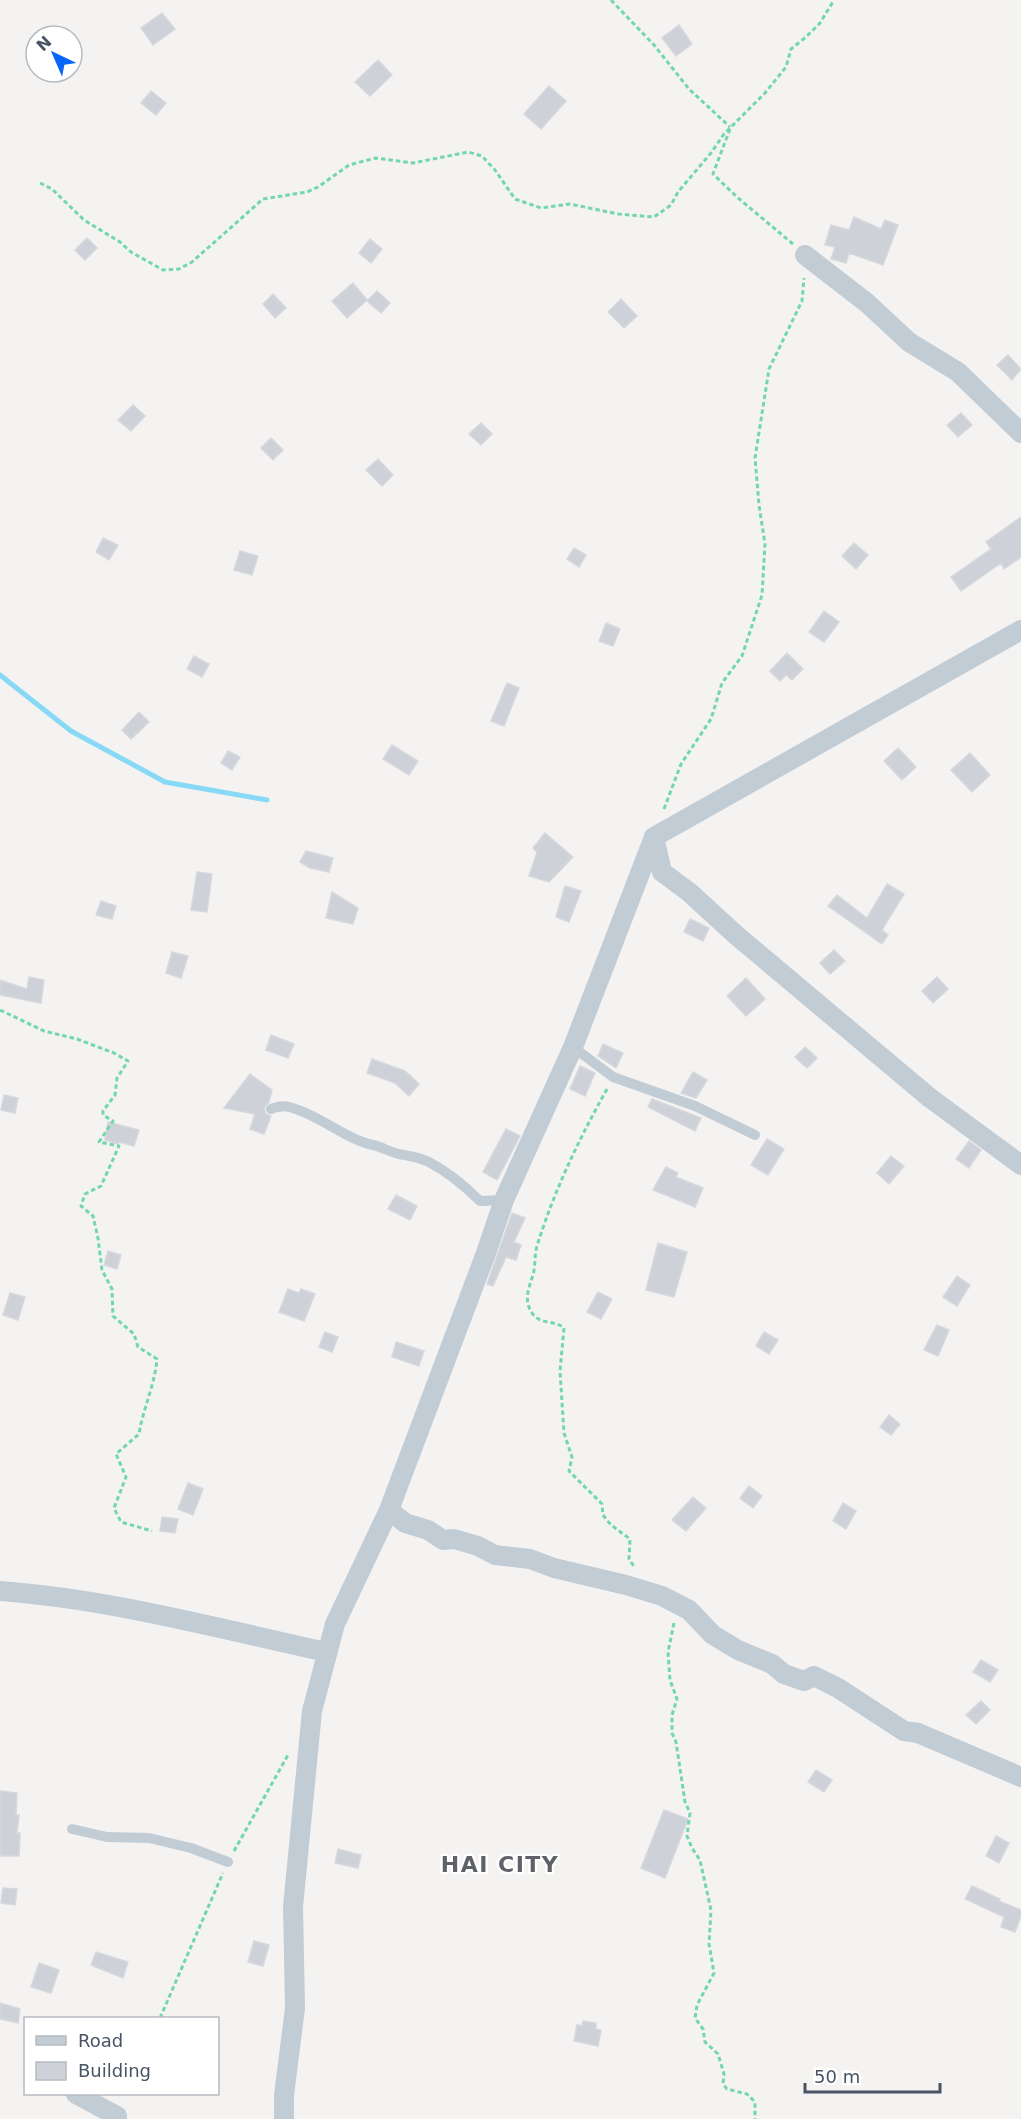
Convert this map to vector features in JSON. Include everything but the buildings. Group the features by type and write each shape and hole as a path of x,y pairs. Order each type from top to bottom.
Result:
{"street":[{"path":"805,255 867,303 909,342 958,372 1021,433"},
{"path":"284,2119 284,2095 295,2008 293,1907 312,1711 335,1624 389,1510 504,1200 573,1047 654,837 1021,630"},
{"path":"654,837 662,872 689,892 735,935 930,1098 1021,1165"},
{"path":"389,1510 405,1523 428,1530 443,1540 454,1539 478,1546 495,1555 530,1558 554,1568 651,1592 689,1610 713,1635 738,1650 772,1664 784,1674 804,1681 814,1676 838,1688 904,1731 918,1733 1021,1777"},
{"path":"0,1591 37,1593 136,1611 327,1653"},
{"path":"78,2095 117,2116"}],"lane":[{"path":"573,1047 613,1077 695,1106 755,1135"},
{"path":"271,1108 291,1107 373,1145 426,1160 461,1182 480,1201 504,1200"},
{"path":"72,1829 107,1837 149,1838 191,1848 228,1862"}],"path":[{"path":"611,0 654,45 689,89 730,127"},
{"path":"40,183 52,189 84,220 120,242 131,252 163,270 179,269 192,262 263,199 307,192 349,165 376,159 413,163 468,152 482,156 515,199 541,208 570,204 618,214 654,217 671,204 730,127 765,93 786,67 791,49 806,38 834,0"},
{"path":"654,837 681,764 711,718 722,683 742,656 762,596 765,544 755,458 769,369 802,301 805,255 713,174 730,127"},
{"path":"0,1010 44,1031 77,1039 114,1053 128,1061 117,1078 115,1095 103,1111 103,1115 113,1121 99,1142 118,1146 101,1185 85,1194 81,1206 93,1216 102,1270 112,1289 113,1316 134,1334 138,1347 156,1359 156,1370 142,1413 139,1434 116,1454 126,1477 114,1508 121,1522 152,1532"},
{"path":"613,1077 580,1138 554,1200 536,1248 532,1278 526,1298 531,1313 539,1320 559,1324 564,1328 560,1371 564,1433 572,1457 569,1471 602,1504 603,1515 611,1525 630,1539 629,1559 635,1568"},
{"path":"677,1603 668,1652 670,1680 677,1699 672,1716 672,1733 676,1742 685,1802 690,1814 687,1836 700,1860 711,1910 709,1944 714,1974 697,2006 695,2018 703,2029 705,2042 718,2054 724,2074 723,2084 727,2089 747,2094 756,2102 755,2119"}],"waterway":[{"path":"0,675 71,731 165,782 267,800"}],"district":[{"name":"HAI CITY","path":"500,1864"}]}
